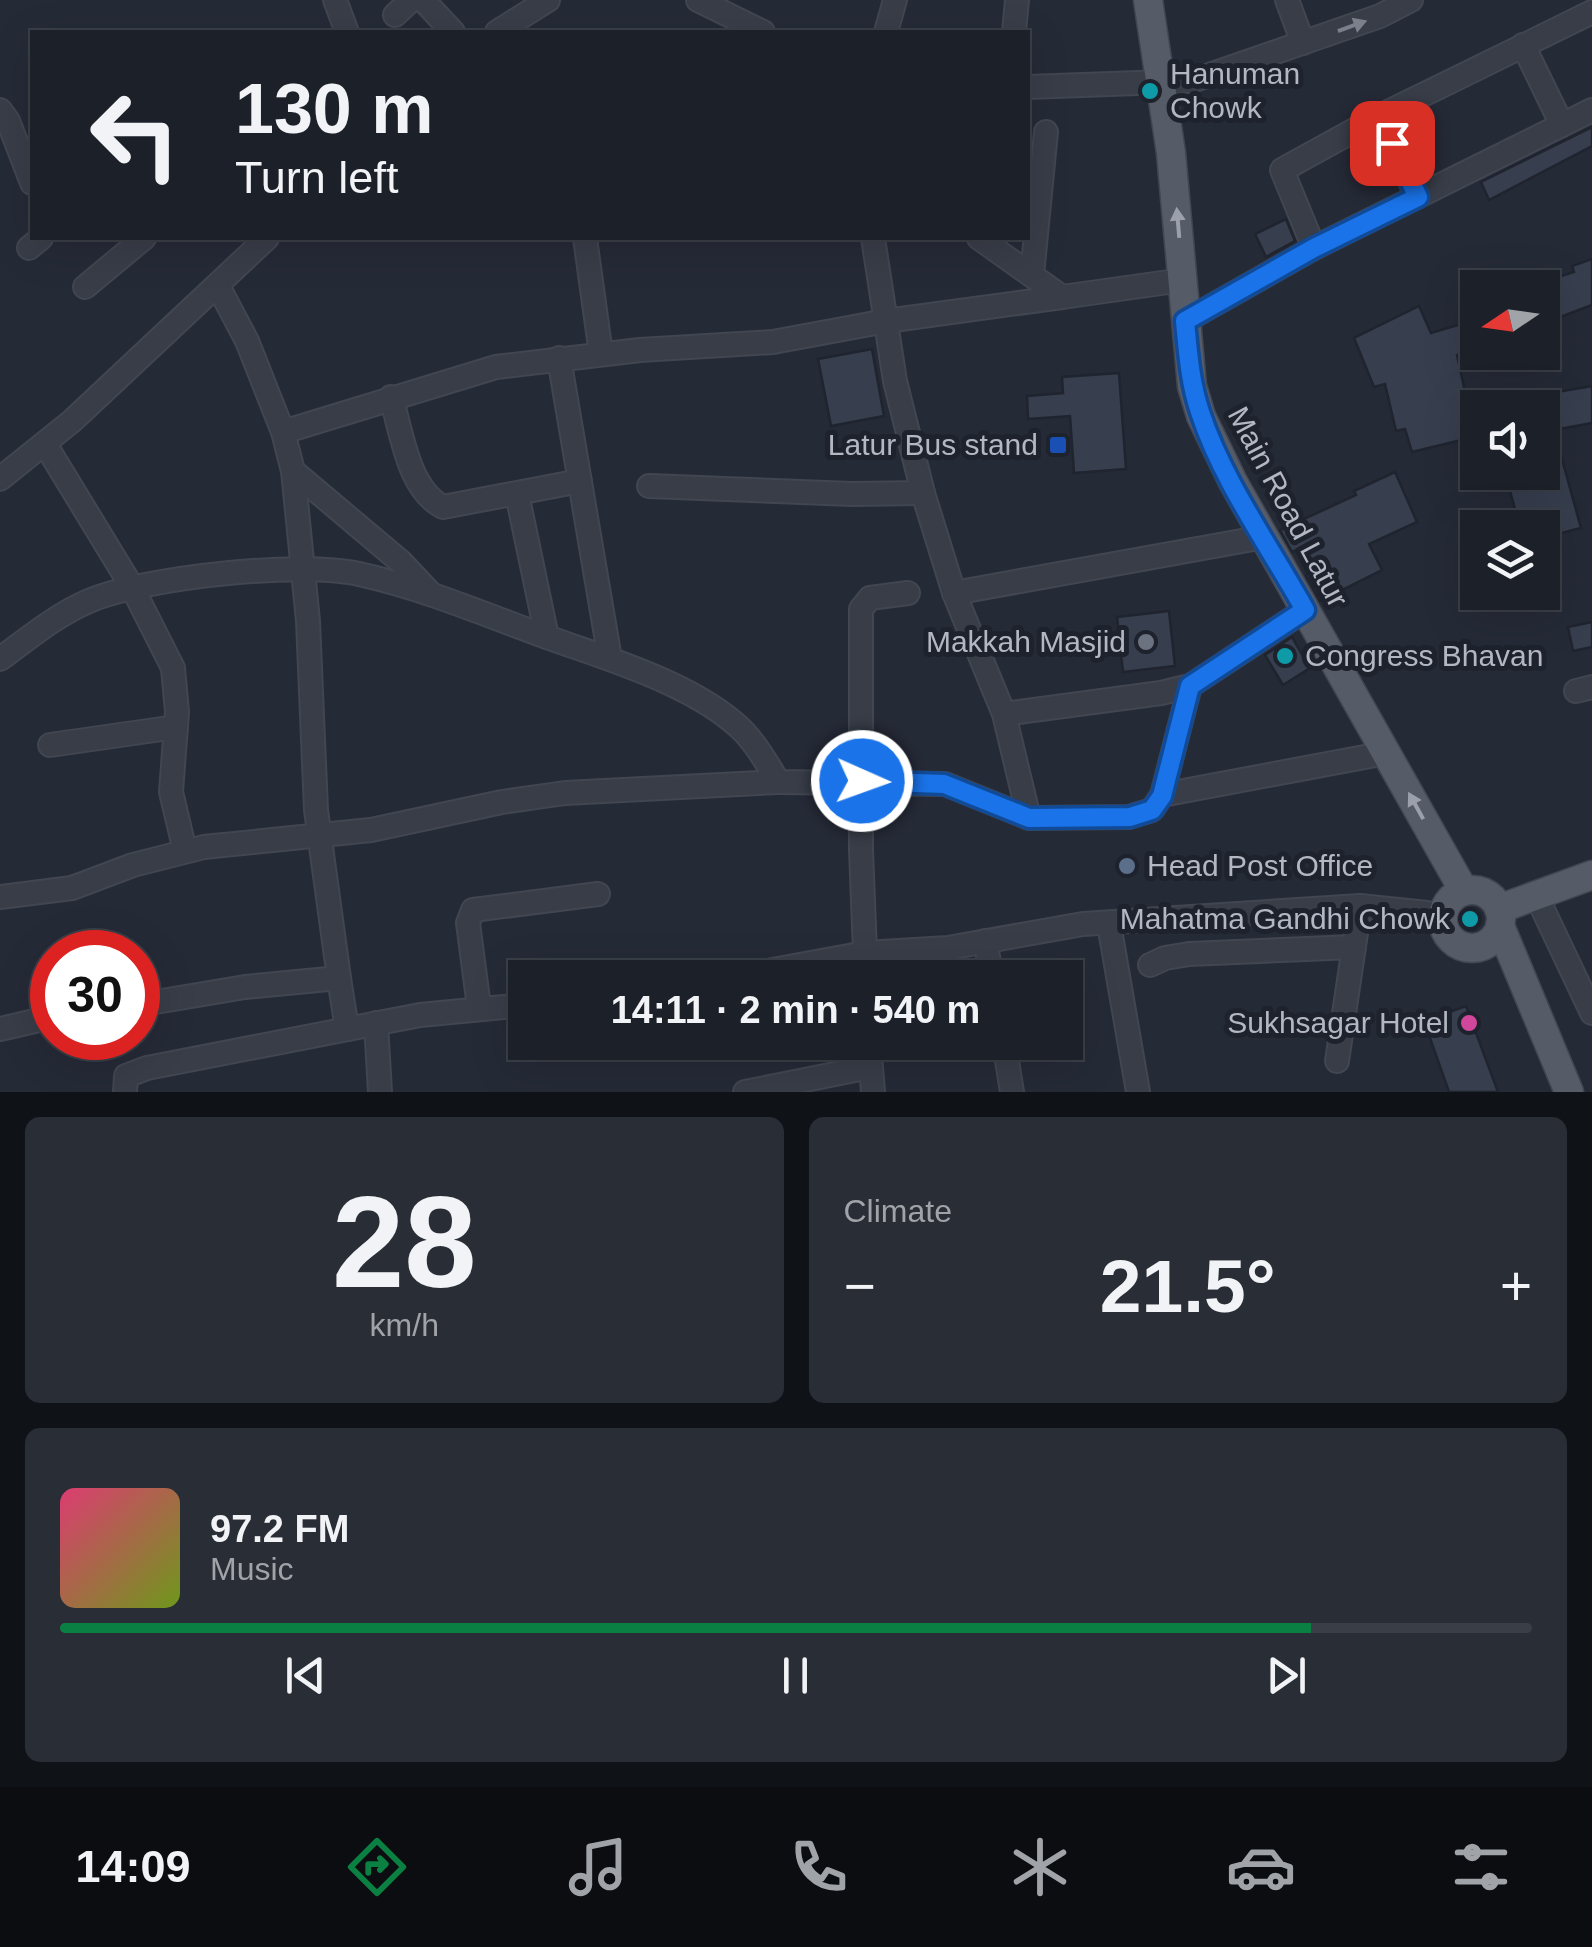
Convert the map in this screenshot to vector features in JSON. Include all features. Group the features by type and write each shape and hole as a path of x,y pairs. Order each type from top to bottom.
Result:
{"main road":[{"name":"Main Road Latur","path":"1148,0 1172,154 1185,321 1192,386 1200,416 1232,482 1464,891"},
{"path":"1569,1092 1500,918 1485,892 1464,891 1446,905 1444,924 1453,940 1461,946 1478,947 1494,938 1500,918 1592,875"},
{"path":"1478,947 1502,974 1554,1092"}],"street":[{"path":"335,0 346,30"},
{"path":"423,0 451,30"},
{"path":"500,30 548,0"},
{"path":"698,0 759,30"},
{"path":"741,22 752,0"},
{"path":"886,30 894,0"},
{"path":"1014,30 1017,0"},
{"path":"1287,0 1303,44"},
{"path":"1030,87 1192,81 1380,16 1411,0"},
{"path":"1314,248 1282,170 1380,116 1592,12"},
{"path":"1523,45 1562,125"},
{"path":"0,110 30,179"},
{"path":"1185,321 1314,248 1592,110"},
{"path":"1380,116 1418,197"},
{"path":"1032,276 1046,132"},
{"path":"85,287 142,240"},
{"path":"0,479 45,444 265,240"},
{"path":"585,240 600,354"},
{"path":"873,240 896,381 922,493 954,592 1004,714 1029,818"},
{"path":"982,240 1062,297"},
{"path":"283,432 496,368 600,354 773,342 886,321 1183,280"},
{"path":"218,286 247,341 294,471 319,836 347,1029"},
{"path":"559,358 610,659"},
{"path":"391,397 410,463 430,500 443,507 580,481"},
{"path":"45,444 132,587 173,668 176,727 171,792 184,851"},
{"path":"294,471 401,562 433,597"},
{"path":"649,486 922,493"},
{"path":"517,494 548,638"},
{"path":"954,592 1264,537"},
{"path":"0,659 60,615 132,587 303,570 356,574 610,659 708,704 741,729 778,782"},
{"path":"865,960 861,610 870,598 908,594"},
{"path":"1004,714 1190,686 1305,610"},
{"path":"0,897 72,888 184,851 430,820 502,802 565,794 778,782 944,784 1029,818 1130,817 1152,810 1162,796 1190,686"},
{"path":"50,744 176,727"},
{"path":"1162,796 1386,754"},
{"path":"479,1007 468,923 473,910 598,894"},
{"path":"1536,898 1592,1013"},
{"path":"826,960 864,953 948,948 1083,924 1360,906 1427,913 1444,924"},
{"path":"1337,1061 1360,906"},
{"path":"1109,924 1138,1092"},
{"path":"985,942 988,960"},
{"path":"1150,965 1174,955 1354,946"},
{"path":"160,1001 245,987 339,978"},
{"path":"126,1092 126,1076 148,1068 376,1023 508,1005"},
{"path":"0,1029 30,1022"},
{"path":"376,1023 380,1092"},
{"path":"870,1060 873,1092"},
{"path":"1007,1060 1012,1092"},
{"path":"745,1092 870,1068"}],"building":[{"path":"1592,127 1592,146 1489,200 1481,182"},
{"path":"1286,219 1295,241 1266,257 1255,234"},
{"path":"1592,259 1592,305 1560,317 1560,276 1574,272 1572,266"},
{"path":"1419,306 1431,333 1460,324 1457,355 1465,390 1460,390 1460,440 1412,452 1405,429 1396,431 1385,384 1374,387 1354,338"},
{"path":"872,349 884,416 831,426 818,359"},
{"path":"1119,373 1126,469 1074,473 1070,416 1028,419 1027,396 1063,393 1062,377"},
{"path":"1592,386 1592,423 1560,429 1560,392"},
{"path":"1560,452 1581,528 1560,533 1560,510 1515,510 1510,490 1560,490"},
{"path":"1395,472 1417,522 1369,544 1382,570 1320,601 1298,549 1292,552 1280,530"},
{"name":"Makkah Masjid","path":"1169,611 1175,666 1123,672 1117,617"},
{"path":"1592,622 1592,647 1573,651 1568,627"},
{"name":"Congress Bhavan","path":"1292,637 1310,668 1283,685 1265,655"},
{"path":"1466,1006 1498,1092 1449,1092 1424,1021"}],"place":[{"name":"Hanuman Chowk","path":"1150,91"},
{"name":"Latur Bus stand","path":"1058,445"},
{"name":"Makkah Masjid","path":"1146,642"},
{"name":"Congress Bhavan","path":"1285,656"},
{"name":"Head Post Office","path":"1127,866"},
{"name":"Mahatma Gandhi Chowk","path":"1470,919"},
{"name":"Sukhsagar Hotel","path":"1469,1023"}],"route":[{"path":"862,781 944,784 1029,818 1130,817 1152,810 1162,796 1190,686 1305,610 1232,482 1200,416 1192,386 1185,321 1314,248 1418,197 1392,143"}]}
